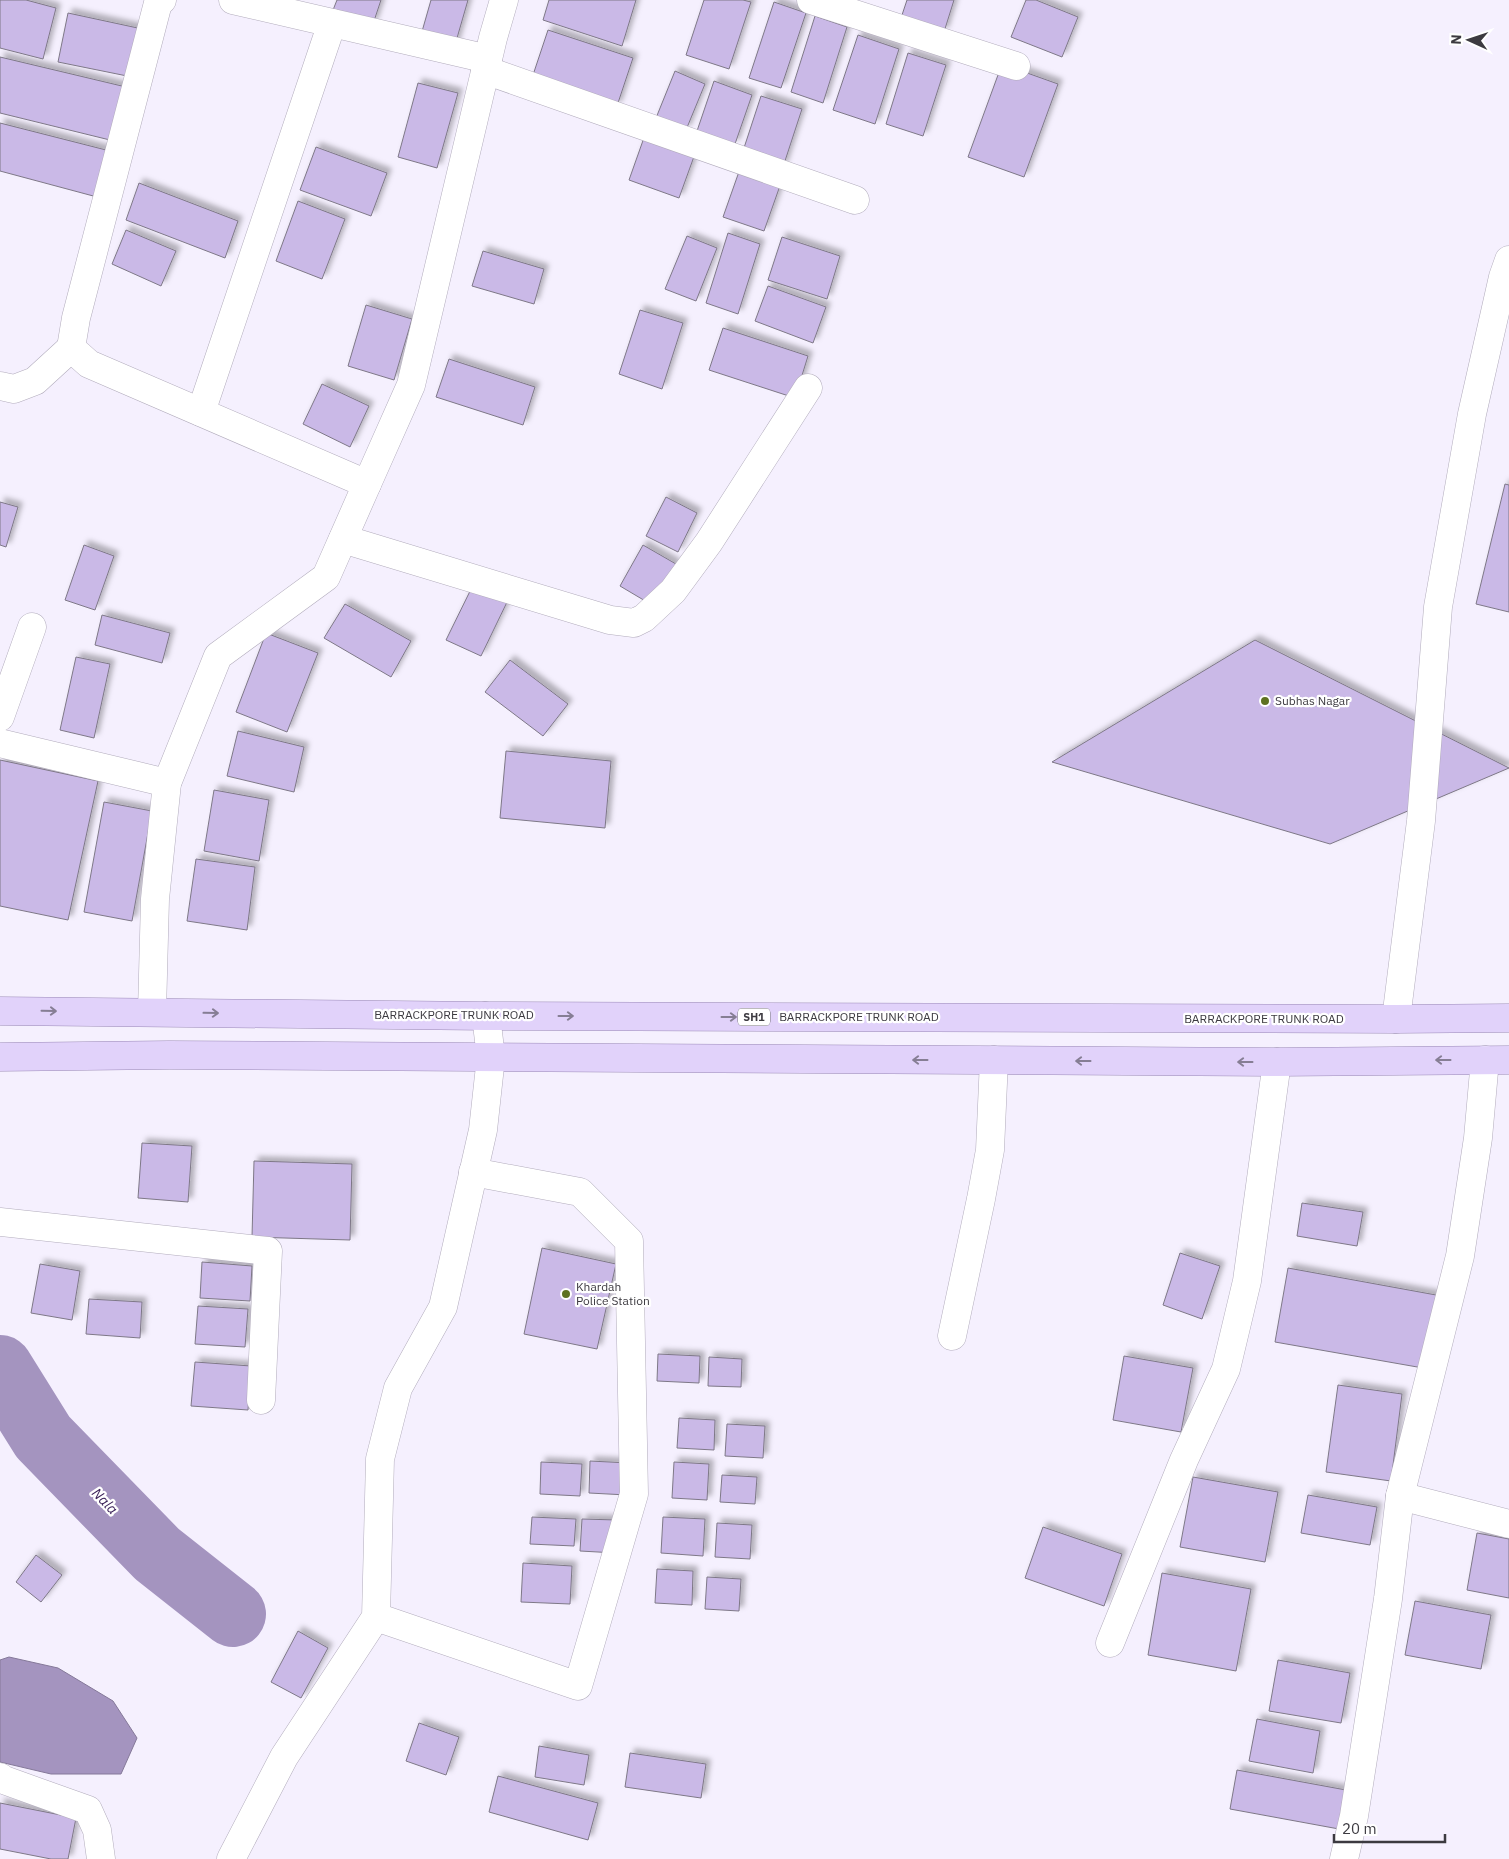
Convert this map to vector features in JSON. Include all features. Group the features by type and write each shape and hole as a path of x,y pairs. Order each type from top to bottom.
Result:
{"main road":[{"name":"BARRACKPORE TRUNK ROAD","path":"0,1011 486,1016 1396,1020 1509,1018"},
{"path":"0,1057 170,1055 1277,1062 1497,1060"}],"street":[{"path":"0,386 14,390 35,381 71,348 76,318 150,32 158,3 162,0"},
{"path":"232,0 332,23 486,64 855,200"},
{"path":"152,1012 155,899 167,783 218,656 326,577 411,385 486,64 504,0"},
{"path":"811,0 1016,66"},
{"path":"201,412 332,23"},
{"path":"1396,1020 1421,821 1438,607 1472,414 1503,277 1509,260"},
{"path":"71,348 88,364 368,484"},
{"path":"343,539 610,620 634,623 644,618 673,591 709,542 808,388"},
{"path":"0,717 32,627"},
{"path":"0,743 167,783"},
{"path":"231,1859 284,1757 376,1617 380,1459 398,1388 443,1307 483,1130 491,1058 486,1016"},
{"path":"952,1336 982,1199 990,1150 994,1060"},
{"path":"1344,1859 1354,1816 1388,1599 1400,1496 1460,1256 1478,1138 1497,1060"},
{"path":"1110,1643 1184,1460 1226,1368 1247,1281 1277,1062"},
{"path":"376,1617 578,1686 634,1494 629,1240 580,1192 473,1172"},
{"path":"0,1222 268,1251 261,1400"},
{"path":"1400,1496 1509,1524"},
{"path":"0,1777 88,1810 97,1830 101,1859"}],"shaded area":[{"path":"9,1657 58,1668 113,1701 137,1738 121,1774 51,1774 0,1762 0,1660"}],"building":[{"path":"0,0 26,0 56,8 43,59 0,48"},
{"path":"337,0 381,0 373,24 333,10"},
{"path":"431,0 468,0 455,45 421,35"},
{"path":"549,0 636,0 622,46 543,20"},
{"path":"704,0 743,0 751,2 729,69 686,55"},
{"path":"907,0 954,0 944,32 901,18"},
{"path":"1026,0 1036,0 1078,17 1062,57 1011,37"},
{"path":"774,2 806,13 781,88 749,78"},
{"path":"68,13 147,30 137,78 58,62"},
{"path":"815,16 847,27 823,103 791,92"},
{"path":"548,30 633,58 617,106 532,78"},
{"path":"858,35 899,49 875,124 833,110"},
{"path":"908,53 946,65 923,136 886,124"},
{"path":"0,57 126,87 114,141 0,113"},
{"path":"1002,64 1058,84 1024,177 968,157"},
{"path":"675,71 705,84 686,130 656,118"},
{"path":"714,81 752,95 735,144 697,131"},
{"path":"418,83 458,93 437,168 398,157"},
{"path":"761,96 802,109 783,167 742,154"},
{"path":"0,123 110,151 97,197 0,171"},
{"path":"646,132 696,151 679,198 629,180"},
{"path":"316,147 387,173 371,216 300,190"},
{"path":"741,166 782,180 764,231 723,217"},
{"path":"139,183 238,221 225,258 126,220"},
{"path":"298,201 345,219 322,279 276,261"},
{"path":"126,230 176,251 161,286 112,264"},
{"path":"728,233 760,244 738,314 706,303"},
{"path":"687,236 717,248 696,301 665,289"},
{"path":"782,237 840,256 827,299 768,280"},
{"path":"483,251 544,269 534,304 472,286"},
{"path":"768,286 826,307 813,343 755,321"},
{"path":"366,305 412,319 394,380 348,366"},
{"path":"640,310 683,323 662,389 619,374"},
{"path":"723,328 808,356 795,398 709,370"},
{"path":"449,359 535,387 523,425 436,397"},
{"path":"322,384 369,406 350,447 303,424"},
{"path":"1505,484 1509,485 1509,612 1476,604"},
{"path":"666,497 697,513 678,552 646,536"},
{"path":"0,502 18,507 6,547 0,545"},
{"path":"84,545 114,556 95,610 65,600"},
{"path":"643,545 676,564 652,605 620,586"},
{"path":"475,581 509,598 481,656 446,640"},
{"path":"345,604 411,641 391,677 324,638"},
{"path":"102,615 170,633 162,663 95,645"},
{"path":"266,633 318,653 287,732 236,712"},
{"name":"Subhas Nagar","path":"1255,640 1509,768 1330,844 1052,762"},
{"path":"76,657 110,664 94,738 60,730"},
{"path":"510,660 568,704 543,736 485,692"},
{"path":"238,731 304,747 294,792 227,776"},
{"path":"506,751 611,761 605,828 500,818"},
{"path":"0,760 98,781 68,920 0,906"},
{"path":"214,790 269,800 259,861 204,851"},
{"path":"104,802 152,811 132,921 84,912"},
{"path":"196,859 255,867 247,930 187,921"},
{"path":"142,1143 192,1146 188,1202 138,1198"},
{"path":"254,1161 352,1164 350,1240 252,1237"},
{"path":"1302,1203 1363,1212 1357,1246 1297,1236"},
{"path":"542,1248 616,1264 597,1349 524,1334"},
{"path":"1180,1253 1220,1266 1202,1319 1163,1305"},
{"path":"202,1262 252,1266 250,1301 200,1298"},
{"path":"40,1264 80,1271 72,1320 31,1313"},
{"path":"1288,1268 1436,1295 1423,1368 1275,1342"},
{"path":"89,1299 142,1302 140,1338 86,1334"},
{"path":"198,1306 248,1309 245,1347 195,1344"},
{"path":"658,1354 700,1356 699,1383 657,1381"},
{"path":"1124,1356 1193,1368 1181,1432 1113,1420"},
{"path":"709,1357 742,1359 741,1387 708,1386"},
{"path":"195,1362 251,1366 248,1410 191,1406"},
{"path":"1338,1385 1402,1394 1391,1481 1326,1472"},
{"path":"679,1418 715,1420 714,1450 677,1448"},
{"path":"727,1424 765,1426 763,1458 725,1456"},
{"path":"590,1461 629,1463 627,1495 589,1493"},
{"path":"541,1462 582,1464 580,1496 540,1494"},
{"path":"674,1462 709,1464 707,1500 672,1498"},
{"path":"722,1475 757,1477 755,1504 720,1502"},
{"path":"1193,1477 1278,1492 1265,1562 1180,1547"},
{"path":"1308,1495 1377,1507 1370,1545 1301,1533"},
{"path":"532,1517 576,1519 574,1546 530,1544"},
{"path":"663,1517 705,1519 703,1556 661,1553"},
{"path":"582,1519 617,1520 616,1553 580,1551"},
{"path":"717,1523 752,1525 750,1559 715,1557"},
{"path":"1043,1527 1122,1554 1104,1606 1025,1578"},
{"path":"1477,1533 1509,1539 1509,1598 1467,1590"},
{"path":"36,1555 62,1575 41,1602 16,1582"},
{"path":"523,1563 572,1566 570,1604 521,1602"},
{"path":"657,1569 693,1571 692,1605 655,1603"},
{"path":"1162,1573 1251,1589 1236,1671 1148,1655"},
{"path":"707,1577 741,1579 739,1611 705,1609"},
{"path":"1415,1601 1491,1615 1481,1669 1405,1655"},
{"path":"298,1631 328,1648 301,1698 271,1682"},
{"path":"1278,1660 1350,1673 1341,1723 1269,1711"},
{"path":"1257,1719 1320,1731 1313,1773 1249,1761"},
{"path":"419,1723 459,1737 446,1775 406,1761"},
{"path":"539,1746 589,1755 584,1785 535,1777"},
{"path":"630,1753 706,1764 701,1798 625,1787"},
{"path":"1237,1770 1346,1790 1339,1829 1230,1809"},
{"path":"498,1776 598,1803 588,1840 489,1812"},
{"path":"0,1803 76,1818 68,1859 51,1859 0,1849"}],"waterway":[{"name":"Nala","path":"0,1368 43,1437 157,1554 233,1614"}],"place":[{"name":"Subhas Nagar","path":"1265,701"},
{"name":"Khardah Police Station","path":"566,1294"}]}
